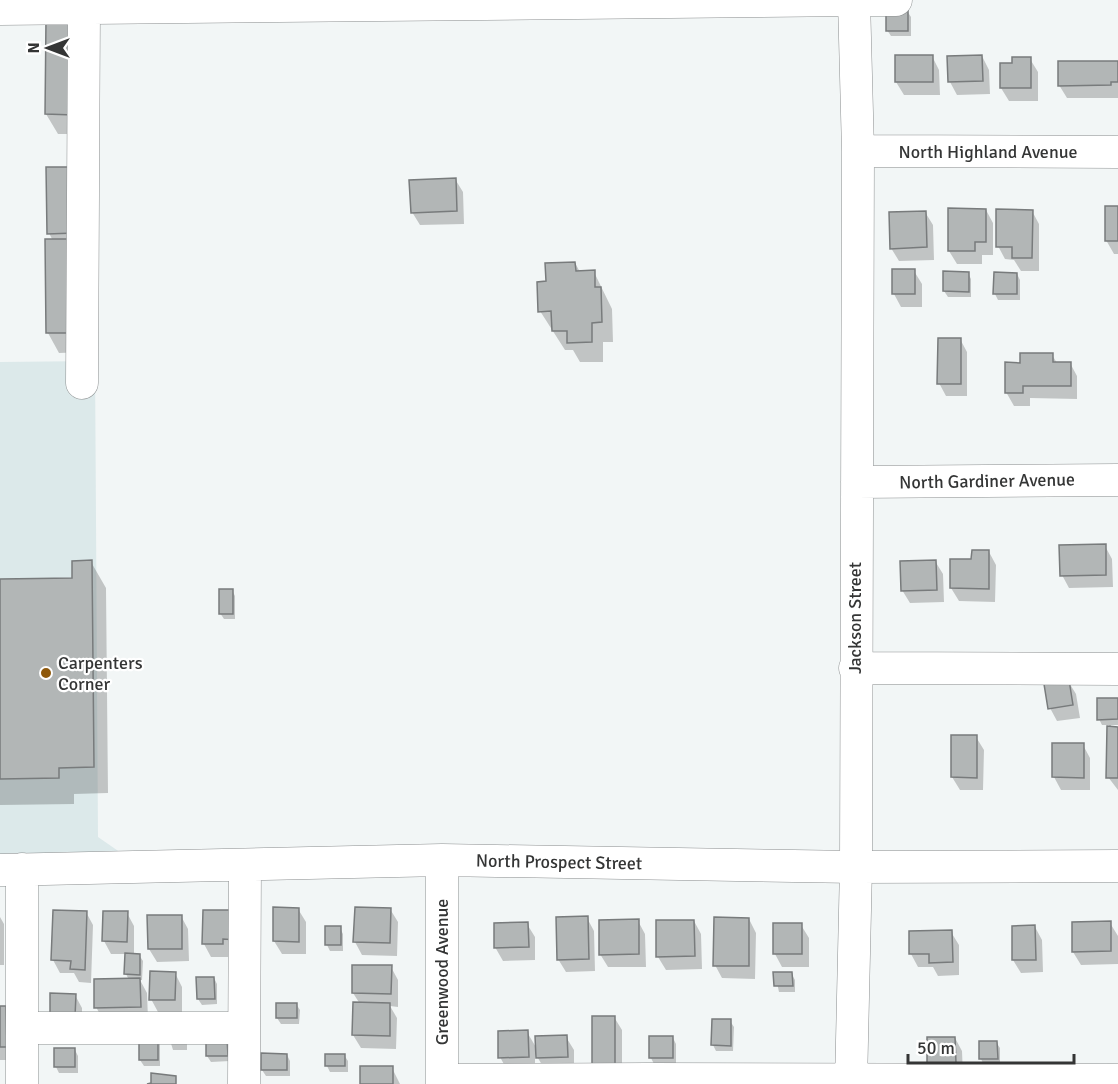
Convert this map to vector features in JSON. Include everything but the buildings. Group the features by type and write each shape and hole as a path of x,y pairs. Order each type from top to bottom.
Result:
{"street":[{"name":"Jackson Street","path":"851,1082 856,867 858,151 854,0"},
{"path":"0,9 896,0"},
{"path":"82,383 84,9"},
{"name":"North Highland Avenue","path":"858,151 1118,152"},
{"name":"North Gardiner Avenue","path":"857,482 1118,480"},
{"path":"855,668 1118,669"},
{"name":"North Prospect Street","path":"11,869 442,860 856,867 1118,866"},
{"name":"Greenwood Avenue","path":"442,860 442,1082"},
{"path":"244,1084 245,865"},
{"path":"11,869 11,962 22,1028 22,1084"},
{"path":"22,1028 244,1028"},
{"path":"442,1082 1055,1082 1118,1080"}],"shaded area":[{"path":"95,361 98,837 124,855 0,856 0,362"}],"place":[{"name":"Carpenters Corner","path":"46,673"}]}
